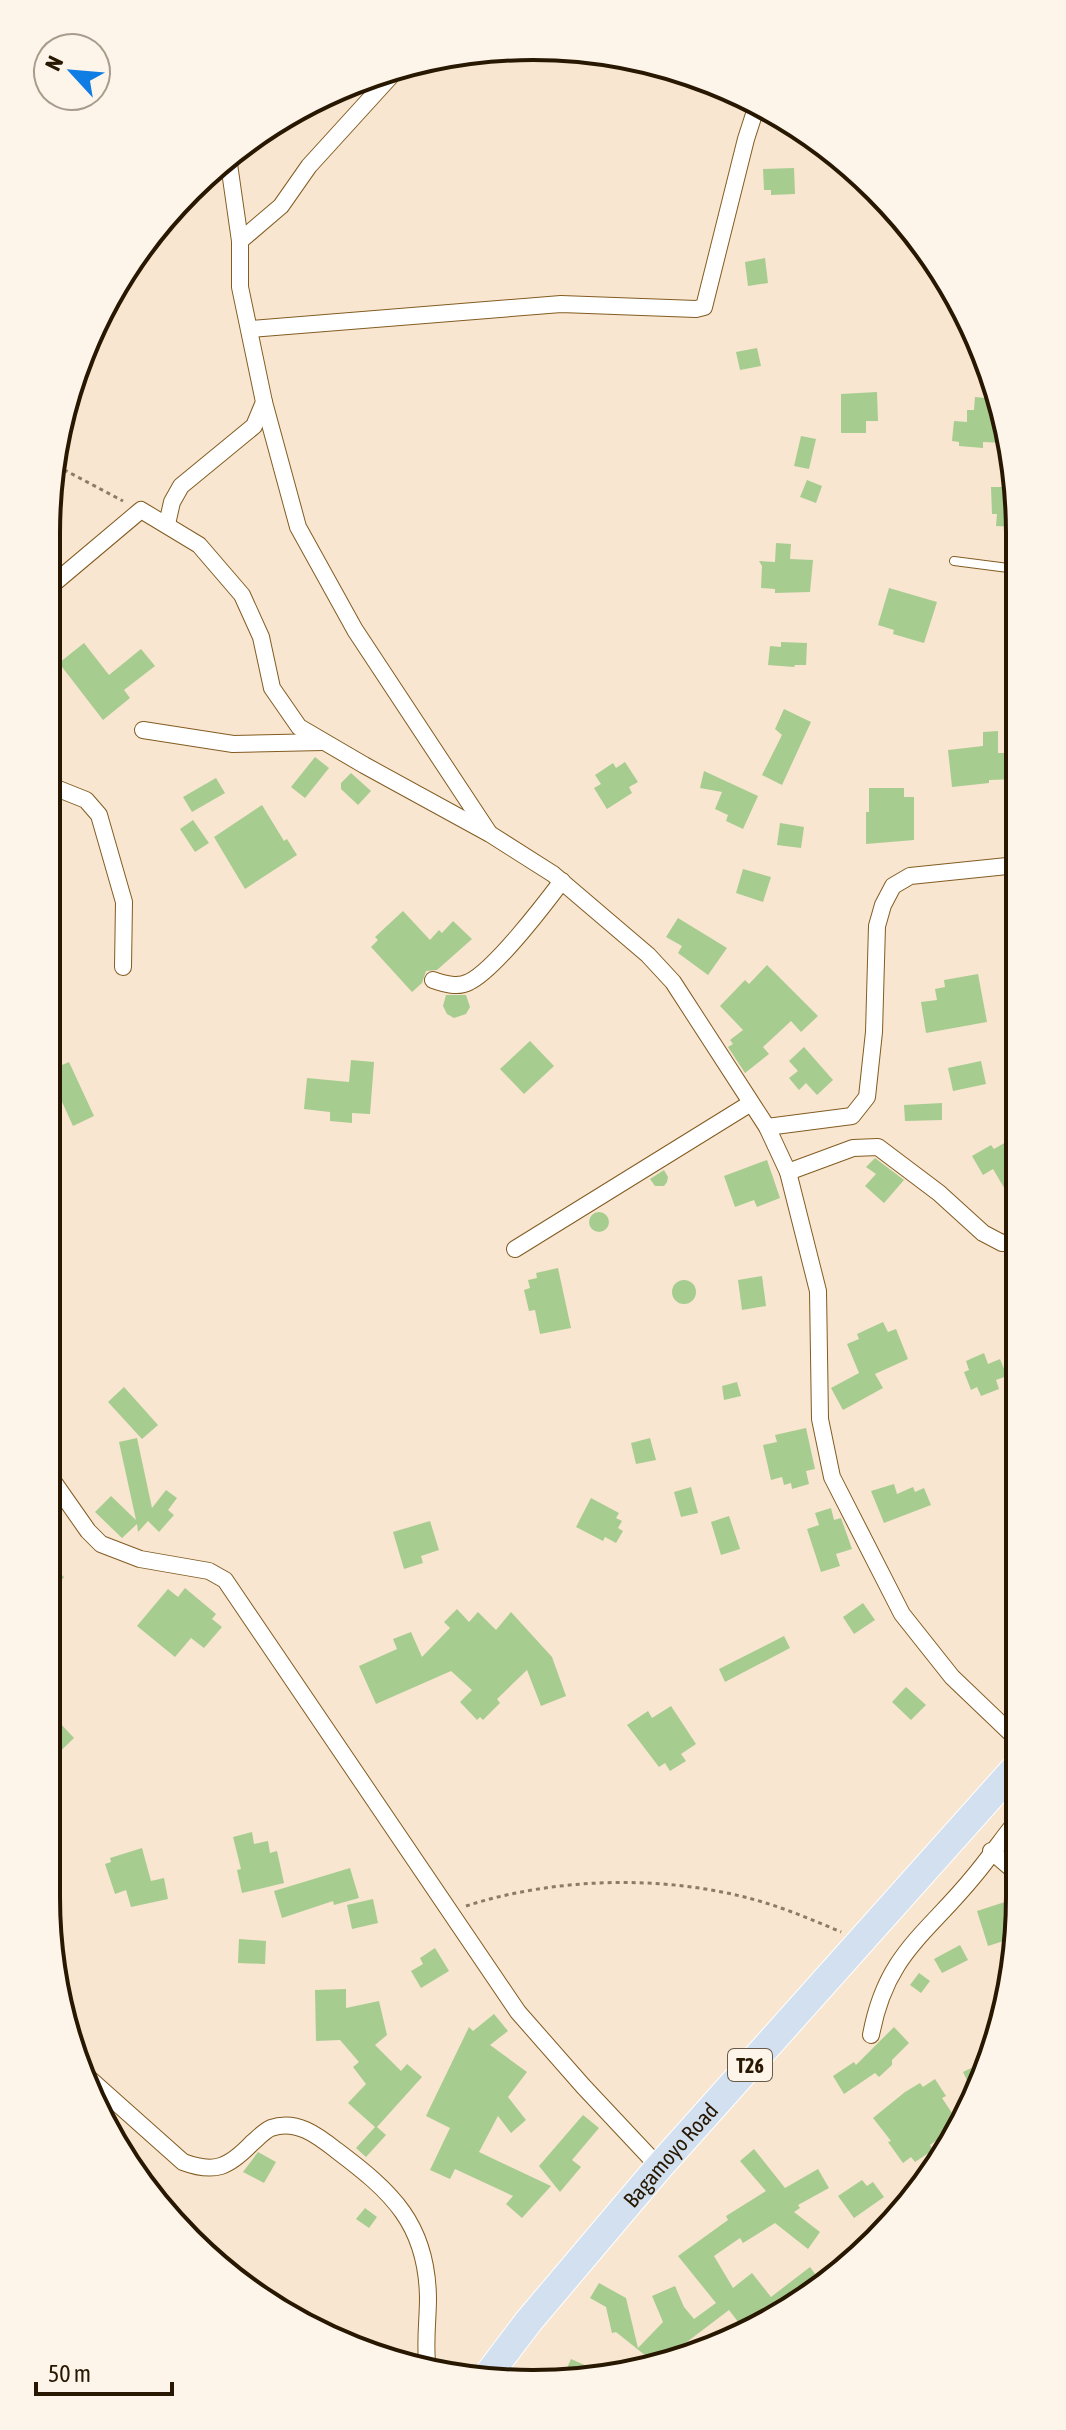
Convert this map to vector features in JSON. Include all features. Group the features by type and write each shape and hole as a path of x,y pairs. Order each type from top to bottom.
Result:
{"highway":[{"name":"Bagamoyo Road","path":"493,2368 528,2322 659,2167 1006,1779"}],"street":[{"path":"240,241 281,206 309,166 383,84"},
{"path":"250,329 561,304 704,307 754,115"},
{"path":"230,170 240,241 240,287 264,402 298,527 355,630 490,834"},
{"path":"167,524 172,502 181,486 254,426 264,402"},
{"path":"60,578 141,510 199,545 242,595 261,637 272,688 299,727 490,834 562,881 648,955 673,982 767,1127 788,1172 818,1291 820,1419 832,1477 902,1614 952,1677 1006,1729"},
{"path":"143,730 233,744 323,742"},
{"path":"60,790 86,800 99,815 124,902 123,967"},
{"path":"767,1127 852,1116 867,1097 874,1032 877,926 893,886 910,876 1006,866"},
{"path":"433,980 462,984 481,974 562,881"},
{"path":"515,1249 751,1103"},
{"path":"788,1172 853,1148 878,1147 939,1193 983,1233 1006,1243"},
{"path":"60,1491 101,1544 140,1559 209,1571 225,1580 518,2012 659,2167"},
{"path":"871,2035 883,1988 894,1967 974,1876 1006,1833"},
{"path":"991,1851 1006,1864"},
{"path":"101,2089 183,2162 198,2168 220,2168 269,2129 292,2124 321,2138 382,2188 419,2237 428,2300 426,2357"}],"lane":[{"path":"954,561 1006,568"}],"path":[{"path":"64,470 141,510"},
{"path":"449,1912 504,1894 562,1884 638,1883 700,1889 776,1906 863,1940"}],"building":[{"path":"794,168 795,194 771,195 771,190 764,190 763,169"},
{"path":"765,258 768,283 748,286 745,262"},
{"path":"757,348 761,366 740,370 736,352"},
{"path":"877,392 878,421 866,421 866,433 841,433 841,394"},
{"path":"975,397 986,398 997,443 983,442 983,448 959,446 959,442 952,441 954,421 967,422 967,410 974,410"},
{"path":"801,436 816,439 809,469 794,466"},
{"path":"807,480 822,486 816,503 800,497"},
{"path":"991,487 1004,487 1006,526 996,526 997,514 992,514"},
{"path":"776,543 791,544 790,559 813,560 810,592 775,593 775,589 761,588 762,566 759,561 775,562"},
{"path":"889,588 937,602 924,643 893,634 894,630 878,625"},
{"path":"781,642 807,643 806,665 768,665 770,646 781,647"},
{"path":"84,643 109,675 141,649 155,666 124,690 130,698 103,720 60,662"},
{"path":"784,709 811,722 782,785 762,775 782,735 775,729"},
{"path":"998,731 998,753 1006,753 1006,779 952,787 948,750 983,746 983,732"},
{"path":"315,757 329,768 305,798 291,787"},
{"path":"625,762 638,782 629,787 632,793 607,809 594,788 601,784 595,775 613,763 616,768"},
{"path":"704,771 758,796 743,829 726,821 728,815 715,809 722,792 700,788"},
{"path":"351,773 371,791 358,805 341,789 341,783"},
{"path":"216,778 225,793 192,812 183,797"},
{"path":"869,788 904,788 904,797 914,797 914,840 866,844"},
{"path":"262,805 284,841 287,839 297,855 245,889 214,837"},
{"path":"193,820 209,843 195,852 180,829"},
{"path":"780,823 804,827 801,848 777,845"},
{"path":"743,869 771,877 763,902 736,893"},
{"path":"403,911 430,940 453,921 472,939 437,970 426,971 422,983 412,992 371,947 378,940 375,937"},
{"path":"678,918 727,948 708,975 678,953 682,946 666,937"},
{"path":"767,965 818,1016 801,1032 791,1021 763,1047 769,1054 745,1073 728,1047 733,1044 730,1040 743,1030 720,1006 745,980 749,984"},
{"path":"978,974 987,1022 926,1033 921,1002 937,1000 935,989 945,987 944,980"},
{"path":"446,995 466,995 470,1007 466,1014 454,1018 447,1014 443,1006"},
{"path":"530,1041 554,1066 524,1094 500,1069"},
{"path":"804,1047 833,1080 817,1095 806,1083 799,1090 789,1078 798,1071 789,1061"},
{"path":"351,1060 374,1062 370,1114 352,1113 352,1123 330,1121 330,1112 304,1109 307,1078 349,1082"},
{"path":"981,1061 986,1084 953,1091 948,1068"},
{"path":"69,1062 94,1116 73,1126 60,1097 60,1066"},
{"path":"942,1103 942,1120 905,1121 904,1105"},
{"path":"1006,1142 1006,1191 993,1169 983,1175 972,1156 991,1145 994,1149"},
{"path":"875,1158 904,1180 884,1203 865,1186 876,1174 866,1167"},
{"path":"767,1160 780,1198 757,1207 754,1200 735,1207 724,1176"},
{"path":"664,1170 667,1182 664,1186 655,1186 650,1179"},
{"path":"595,1212 603,1212 609,1222 603,1232 595,1232 589,1226 589,1218"},
{"path":"558,1268 571,1328 540,1334 535,1310 529,1311 524,1290 530,1288 528,1280 537,1278 536,1273"},
{"path":"762,1276 766,1306 742,1310 738,1280"},
{"path":"684,1280 693,1283 696,1292 693,1301 684,1304 675,1301 672,1292 675,1283"},
{"path":"883,1322 888,1332 896,1329 908,1359 875,1374 883,1388 843,1410 831,1388 859,1373 847,1344 859,1339 857,1334"},
{"path":"984,1353 988,1364 1000,1359 1006,1376 996,1380 999,1389 981,1396 977,1387 971,1390 964,1372 969,1370 966,1361"},
{"path":"737,1382 741,1396 724,1400 722,1386"},
{"path":"124,1387 158,1425 142,1439 108,1402"},
{"path":"806,1428 815,1469 806,1471 809,1484 792,1489 791,1483 784,1485 782,1477 771,1480 763,1445 777,1442 775,1435"},
{"path":"137,1438 152,1508 166,1490 177,1498 168,1510 174,1515 159,1532 148,1521 138,1532 137,1524 122,1538 95,1512 111,1496 136,1520 119,1442"},
{"path":"650,1438 656,1460 636,1464 631,1443"},
{"path":"894,1484 897,1494 913,1487 915,1492 924,1488 931,1505 884,1523 871,1491"},
{"path":"691,1487 698,1513 681,1517 674,1492"},
{"path":"591,1498 619,1513 616,1518 622,1521 618,1528 623,1531 616,1543 605,1537 603,1541 576,1527"},
{"path":"831,1508 834,1520 841,1518 852,1549 836,1554 840,1566 821,1572 807,1529 819,1525 815,1513"},
{"path":"729,1516 740,1549 721,1555 711,1522"},
{"path":"430,1521 439,1550 421,1556 423,1563 404,1569 393,1532"},
{"path":"185,1588 216,1614 212,1619 222,1627 204,1648 191,1638 175,1657 137,1626 168,1589 178,1597"},
{"path":"863,1603 875,1620 854,1634 843,1617"},
{"path":"457,1609 469,1622 478,1612 496,1630 511,1612 552,1657 566,1696 541,1706 527,1670 497,1699 500,1703 483,1720 480,1717 477,1720 460,1702 472,1690 451,1671 376,1704 359,1666 397,1649 393,1639 411,1632 422,1657 450,1628 444,1622"},
{"path":"784,1636 790,1648 725,1682 719,1669"},
{"path":"906,1687 926,1705 911,1720 892,1702"},
{"path":"671,1706 696,1744 681,1754 686,1761 670,1771 665,1763 659,1767 627,1725 648,1711 652,1718"},
{"path":"60,1723 74,1738 60,1752"},
{"path":"252,1832 254,1844 268,1841 270,1853 277,1851 284,1883 242,1893 237,1870 241,1869 233,1837"},
{"path":"142,1848 151,1881 164,1878 168,1899 131,1907 126,1890 115,1894 105,1864 111,1862 110,1858"},
{"path":"350,1868 359,1898 334,1905 333,1901 282,1918 274,1891"},
{"path":"373,1899 378,1923 352,1929 347,1905"},
{"path":"1006,1902 1004,1941 988,1946 977,1911"},
{"path":"239,1939 266,1941 265,1964 238,1963"},
{"path":"960,1945 968,1960 942,1973 934,1959"},
{"path":"435,1948 449,1971 421,1988 411,1971 423,1964 420,1958"},
{"path":"919,1973 930,1981 921,1993 910,1985"},
{"path":"346,1989 346,2008 379,2001 387,2035 375,2045 401,2071 407,2064 422,2077 377,2127 386,2135 366,2157 356,2148 375,2127 348,2103 366,2084 353,2067 359,2062 340,2040 316,2041 315,1990"},
{"path":"494,2014 508,2031 490,2045 527,2072 508,2097 526,2120 511,2133 498,2116 479,2152 551,2186 522,2218 506,2204 513,2196 455,2169 450,2179 430,2170 450,2128 426,2116 469,2027 473,2031"},
{"path":"894,2027 909,2043 879,2077 875,2073 844,2094 833,2076 854,2062 856,2065"},
{"path":"974,2067 968,2082 963,2072"},
{"path":"935,2079 953,2114 941,2138 930,2145 932,2151 915,2162 911,2157 903,2163 873,2118 905,2092 920,2083 923,2087"},
{"path":"583,2115 599,2128 572,2160 581,2167 560,2192 539,2166"},
{"path":"754,2149 785,2188 818,2169 829,2188 798,2205 800,2208 794,2212 820,2232 808,2249 775,2223 743,2243 740,2238 714,2256 733,2288 752,2273 771,2297 810,2267 816,2275 770,2307 742,2321 739,2323 729,2310 682,2346 646,2356 616,2332 612,2333 606,2307 590,2298 599,2283 626,2298 638,2348 663,2322 652,2296 675,2286 684,2307 694,2319 716,2303 678,2256 728,2220 726,2216 766,2191 740,2161"},
{"path":"258,2152 276,2162 264,2183 243,2172"},
{"path":"862,2180 867,2186 873,2182 884,2197 854,2218 838,2196"},
{"path":"365,2208 377,2217 369,2228 356,2219"},
{"path":"571,2359 588,2367 567,2369"}]}
